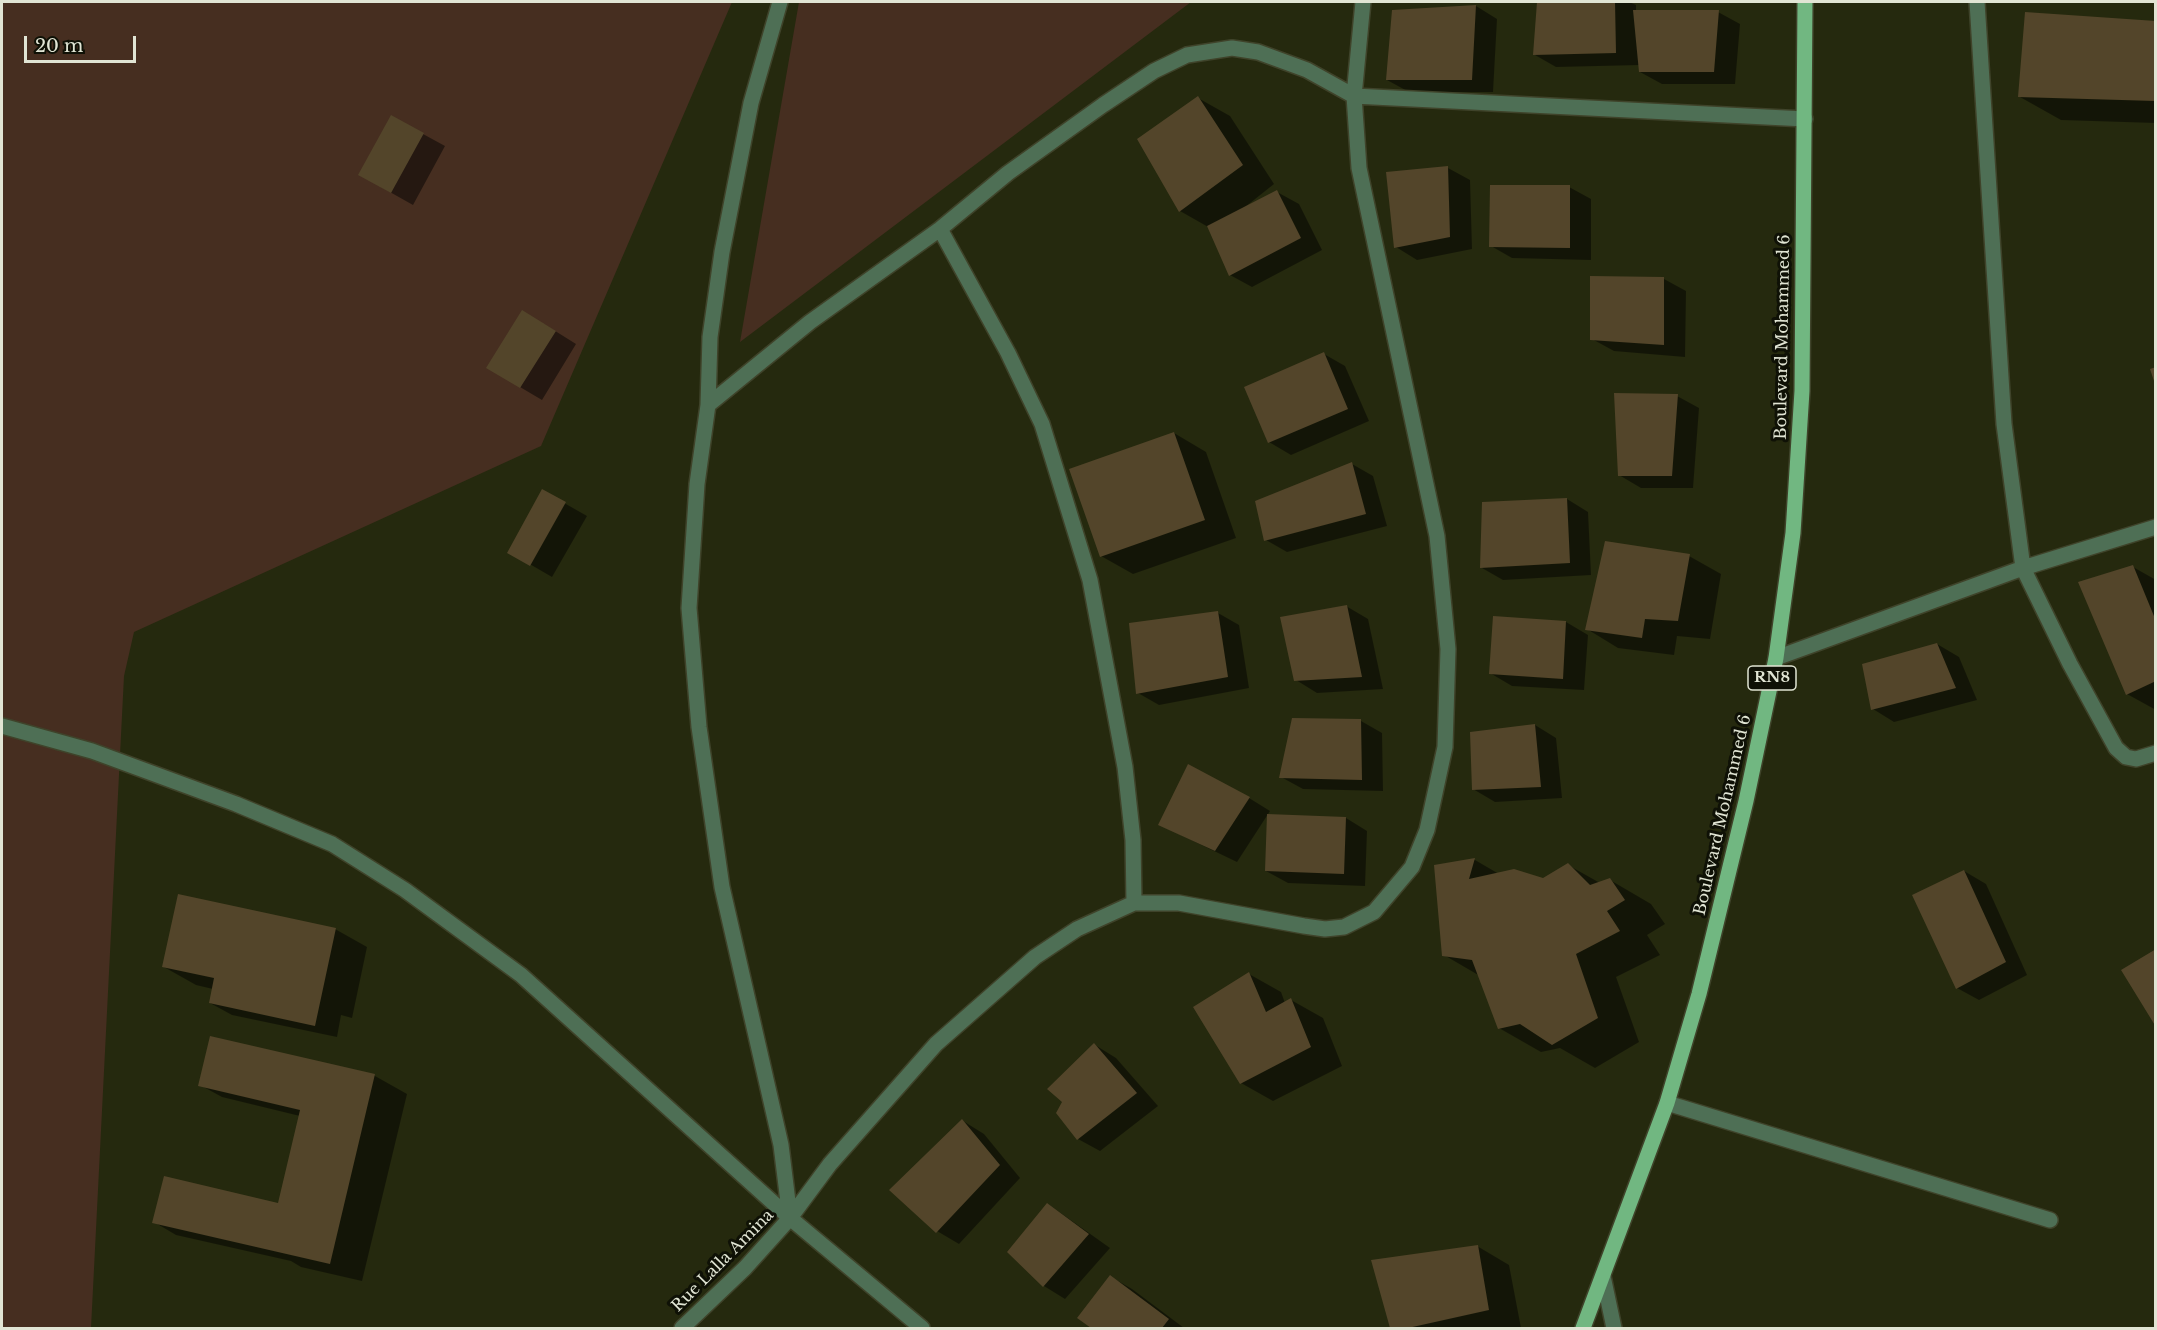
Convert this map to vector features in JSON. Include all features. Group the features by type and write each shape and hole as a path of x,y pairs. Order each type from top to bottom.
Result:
{"main road":[{"name":"Boulevard Mohammed 6","path":"1583,1329 1667,1103 1699,994 1746,801 1776,658 1793,533 1802,391 1805,2"}],"street":[{"path":"780,2 754,92 735,179 710,337 708,405 697,484 689,608 699,727 722,887 781,1145 790,1218"},
{"path":"940,229 1008,353 1042,424 1090,580 1125,767 1133,840 1134,903 1179,903 1314,927 1344,927 1374,912 1392,894 1413,867 1427,831 1446,747 1448,649 1437,536 1359,168 1354,96 1363,2"},
{"path":"1977,2 2004,424 2023,568 2070,664 2116,748 2121,754 2136,759 2156,753"},
{"path":"708,405 810,322 940,229 1008,173 1102,105 1154,72 1187,55 1232,48 1258,52 1307,70 1354,96 1805,119"},
{"path":"1776,658 2023,568 2156,527"},
{"path":"2,726 92,751 236,804 332,844 405,890 520,975 790,1218 922,1329"},
{"name":"Rue Lalla Amina","path":"681,1329 745,1268 790,1218 871,1116 952,1029 1035,957 1085,924 1134,903"},
{"path":"1667,1103 2050,1220"},
{"path":"1603,1276 1614,1329"}],"shaded area":[{"path":"2,2 732,2 541,446 134,632 124,676 91,1328 2,1328"},
{"path":"799,2 1191,2 740,342"}],"building":[{"path":"1537,2 1615,2 1616,53 1533,55"},
{"path":"1476,5 1472,80 1386,80 1392,10"},
{"path":"1633,10 1719,10 1714,72 1639,72"},
{"path":"2025,12 2156,21 2156,101 2018,97"},
{"path":"1198,96 1243,165 1179,212 1137,139"},
{"path":"391,115 424,133 391,193 358,175"},
{"path":"1448,166 1450,237 1394,248 1386,172"},
{"path":"1490,185 1570,185 1570,248 1489,247"},
{"path":"1277,190 1301,238 1229,276 1207,226"},
{"path":"1590,276 1664,277 1664,345 1590,340"},
{"path":"522,310 556,331 520,388 486,368"},
{"path":"1324,352 1348,409 1268,443 1244,387"},
{"path":"2156,367 2156,384 2155,384 2150,369"},
{"path":"1614,393 1678,394 1672,476 1618,476"},
{"path":"1174,432 1205,520 1100,557 1069,469"},
{"path":"1352,462 1366,514 1264,541 1255,501"},
{"path":"542,489 566,502 530,566 507,553"},
{"path":"1567,498 1570,563 1480,568 1482,502"},
{"path":"1605,541 1690,554 1678,621 1645,619 1642,638 1585,630"},
{"path":"2133,565 2156,621 2156,681 2126,695 2078,582"},
{"path":"1347,605 1362,677 1294,681 1280,617"},
{"path":"1218,611 1228,677 1136,694 1129,623"},
{"path":"1493,616 1566,621 1563,679 1489,674"},
{"path":"1937,643 1956,688 1871,710 1862,664"},
{"path":"1292,718 1361,719 1362,780 1279,778"},
{"path":"1535,724 1541,787 1472,790 1470,732"},
{"path":"1188,764 1250,797 1215,851 1158,825"},
{"path":"1267,814 1346,817 1344,874 1265,871"},
{"path":"1475,858 1469,879 1514,869 1543,878 1568,863 1590,885 1610,878 1625,900 1607,911 1620,931 1576,954 1598,1018 1552,1045 1520,1024 1498,1029 1472,960 1442,956 1434,865"},
{"path":"1964,870 2006,962 1956,989 1912,895"},
{"path":"178,894 336,928 315,1026 209,1003 214,978 162,967"},
{"path":"2156,949 2156,1027 2121,970"},
{"path":"1249,972 1266,1012 1291,998 1311,1047 1240,1084 1193,1007"},
{"path":"210,1036 375,1074 330,1264 152,1223 164,1176 278,1203 300,1110 198,1086"},
{"path":"1094,1043 1137,1093 1077,1140 1056,1113 1062,1102 1047,1089"},
{"path":"962,1119 1000,1165 936,1233 889,1190"},
{"path":"1047,1203 1089,1234 1043,1287 1007,1252"},
{"path":"1478,1245 1489,1310 1408,1328 1390,1328 1371,1260"},
{"path":"1110,1275 1169,1319 1162,1328 1091,1328 1077,1318"}]}
